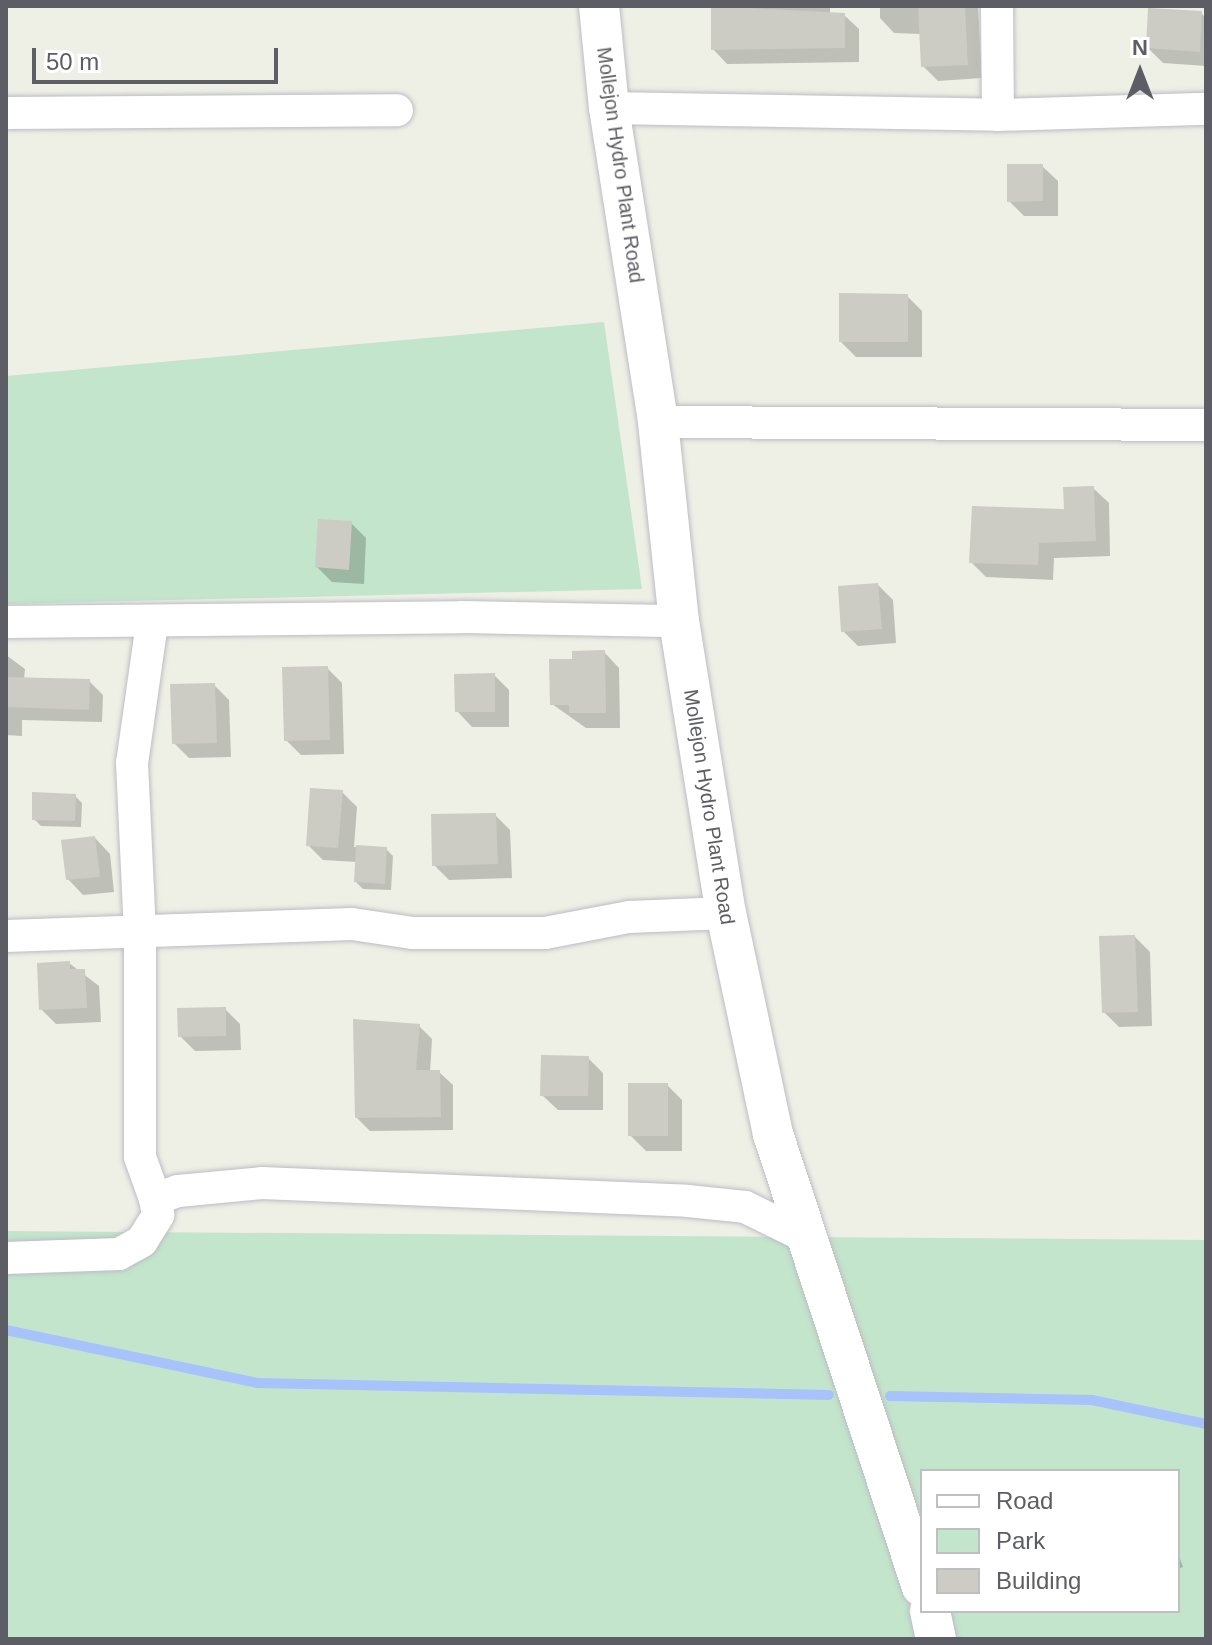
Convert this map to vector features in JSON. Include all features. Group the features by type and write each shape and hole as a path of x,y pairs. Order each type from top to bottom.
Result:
{"street":[{"name":"Mollejon Hydro Plant Road","path":"599,6 609,108 658,422 679,621 726,913 773,1134 920,1580"},
{"path":"997,6 998,115"},
{"path":"609,108 998,115 1206,109"},
{"path":"6,113 397,110"},
{"path":"658,422 1206,425"},
{"path":"6,622 152,623 462,617 679,621"},
{"path":"6,1258 119,1254 142,1241 158,1215 140,1157 140,932 132,763 152,623"},
{"path":"6,936 352,924 413,933 545,933 629,917 726,913"},
{"path":"155,1199 178,1191 262,1183 608,1195 745,1207 808,1238"},
{"path":"930,1613 936,1639"}],"green space":[{"path":"604,322 642,589 6,604 6,376"},
{"path":"6,1231 1206,1240 1206,1639 6,1639"}],"building":[{"path":"711,6 845,13 845,48 711,50"},
{"path":"918,6 965,6 968,65 921,67"},
{"path":"1148,8 1202,11 1200,52 1146,48"},
{"path":"1007,164 1043,164 1043,201 1007,202"},
{"path":"839,293 908,294 908,342 839,342"},
{"path":"1094,486 1096,541 1039,543 1038,565 969,563 972,506 1064,509 1063,487"},
{"path":"318,519 352,521 349,570 315,567"},
{"path":"878,583 882,629 841,632 838,586"},
{"path":"605,650 606,713 569,713 569,705 550,705 549,659 572,659 572,651"},
{"path":"328,666 330,740 284,741 282,667"},
{"path":"495,673 495,712 455,712 454,674"},
{"path":"6,677 90,679 89,710 6,707"},
{"path":"215,683 217,743 172,744 170,684"},
{"path":"310,788 343,790 338,848 306,846"},
{"path":"32,792 76,794 75,821 32,820"},
{"path":"496,813 498,864 432,866 431,814"},
{"path":"95,836 100,877 66,880 61,840"},
{"path":"356,845 387,847 385,884 354,882"},
{"path":"1135,935 1138,1012 1102,1013 1099,936"},
{"path":"70,961 70,969 85,969 87,1008 39,1010 37,963"},
{"path":"226,1007 226,1036 178,1037 177,1008"},
{"path":"353,1019 420,1024 416,1070 440,1070 441,1117 355,1118"},
{"path":"541,1055 589,1056 588,1096 540,1096"},
{"path":"628,1083 668,1083 668,1136 628,1136"}],"waterway":[{"path":"6,1330 257,1383 829,1395"},
{"path":"890,1396 1092,1400 1206,1424"}]}
